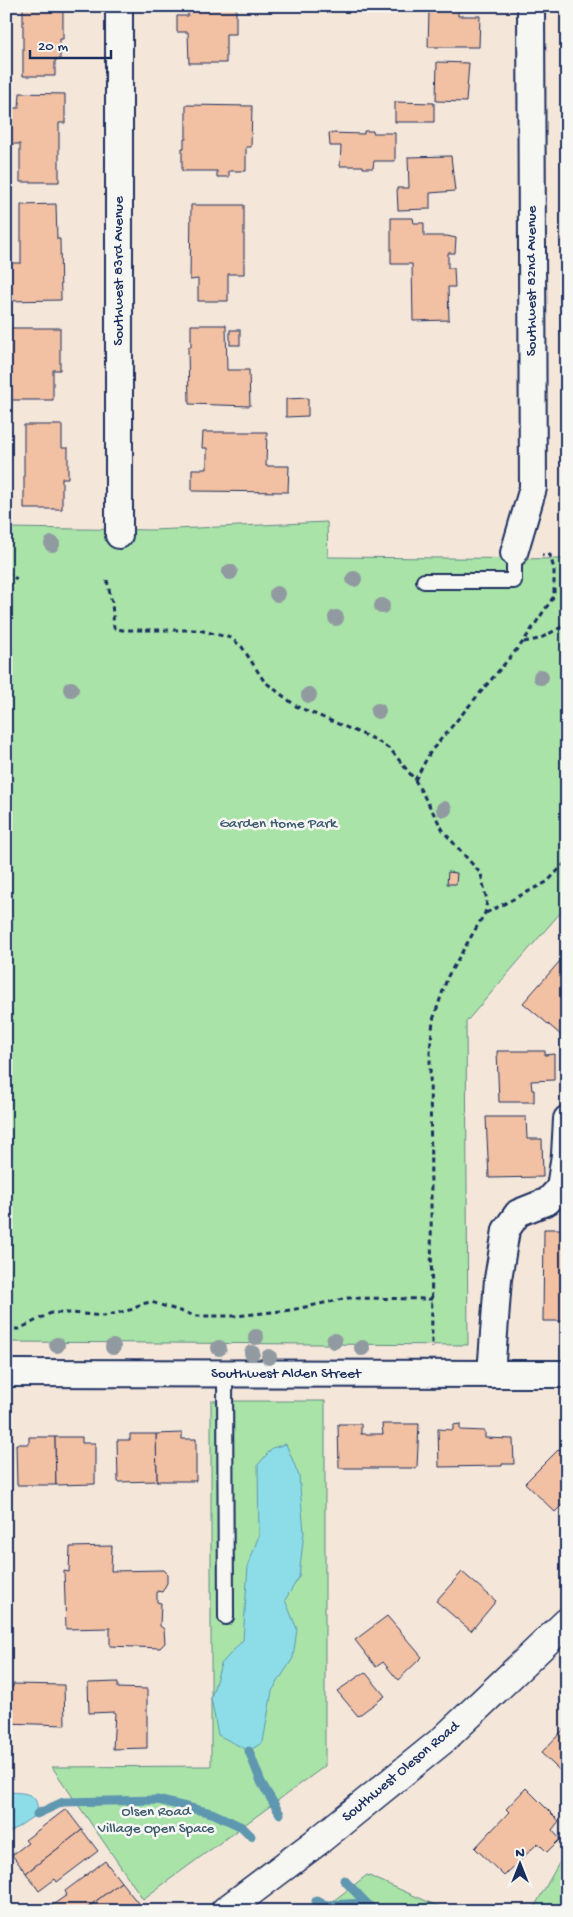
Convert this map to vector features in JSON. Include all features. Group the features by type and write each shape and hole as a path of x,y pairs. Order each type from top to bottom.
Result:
{"main road":[{"name":"Southwest Oleson Road","path":"225,1911 318,1841 437,1744 567,1622"}],"street":[{"name":"Southwest 83rd Avenue","path":"119,6 119,536"},
{"name":"Southwest 82nd Avenue","path":"514,553 533,488 530,6"},
{"path":"491,1374 498,1279 506,1230 518,1214 548,1201 560,1188 565,1155 567,1119"},
{"name":"Southwest Alden Street","path":"6,1373 567,1374"}],"lane":[{"path":"424,581 514,581 514,553"},
{"path":"225,1374 226,1617"}],"path":[{"path":"415,780 431,750 523,642 554,596 554,569 550,555 514,553"},
{"path":"6,573 17,580"},
{"path":"107,580 112,603 114,628 122,630 199,630 231,638 242,647 264,681 296,706 376,740 391,750 415,780 444,832 481,874 487,901 486,913 448,976 433,1020 430,1050 432,1374"},
{"path":"523,642 538,639 567,624"},
{"path":"486,913 548,882 567,861"},
{"path":"6,1329 19,1329 51,1313 104,1316 134,1309 141,1304 152,1302 196,1316 235,1316 291,1310 348,1298 432,1299"}],"green space":[{"name":"Garden Home Park","path":"327,522 328,557 565,559 565,528 567,528 567,905 466,1022 468,1345 6,1342 6,528 153,530"},
{"name":"Olsen Road Village Open Space","path":"211,1401 325,1401 325,1766 143,1899 52,1767 211,1766"},
{"path":"567,1849 567,1911 532,1911"},
{"path":"367,1875 449,1911 320,1911"}],"water":[{"path":"286,1444 299,1476 304,1532 299,1577 285,1600 297,1629 293,1658 272,1691 263,1742 249,1751 218,1735 211,1698 221,1664 243,1640 248,1566 259,1535 258,1465 272,1448"},
{"path":"6,1792 24,1793 33,1797 36,1801 37,1814 6,1835"}],"building":[{"path":"23,6 59,6 59,10 63,10 63,39 60,39 60,60 55,60 55,76 23,76"},
{"path":"188,6 236,6 236,34 226,34 226,63 189,63 188,32 177,32 177,16 188,16"},
{"path":"418,6 458,6 458,16 480,16 479,47 428,47 429,10 418,10"},
{"path":"437,62 469,63 466,102 436,101"},
{"path":"20,93 65,94 65,123 59,123 59,182 20,182 20,144 6,144 6,108 19,108"},
{"path":"395,102 434,103 434,122 395,122"},
{"path":"186,105 252,106 251,147 246,147 246,171 229,171 229,177 217,177 217,171 182,171 182,148 184,148 184,139 186,139"},
{"path":"364,131 395,133 395,161 374,161 373,168 340,166 341,146 330,146 329,133 364,134"},
{"path":"451,156 455,191 430,193 430,209 398,210 397,188 409,188 408,157"},
{"path":"56,204 57,239 60,239 61,300 6,301 6,263 21,263 21,205"},
{"path":"191,205 244,205 244,274 228,274 228,301 198,301 198,279 190,280"},
{"path":"391,218 413,218 414,223 424,223 424,236 456,238 455,253 448,253 448,268 454,268 455,287 448,287 449,320 413,321 412,264 391,264"},
{"path":"191,325 226,325 227,370 249,370 250,406 189,404 188,347 191,347"},
{"path":"10,328 60,328 60,370 53,370 53,400 9,400"},
{"path":"230,330 240,330 240,345 230,345"},
{"path":"308,398 308,416 286,417 286,399"},
{"path":"24,425 62,425 62,448 68,448 68,478 62,478 62,509 24,509"},
{"path":"203,432 267,432 266,466 289,466 288,492 192,491 192,469 207,469 207,448 202,448"},
{"path":"448,872 457,873 456,884 447,884"},
{"path":"567,953 567,1028 561,1035 523,1003"},
{"path":"497,1051 545,1051 545,1055 554,1054 554,1080 531,1081 532,1090 534,1090 534,1102 499,1102"},
{"path":"486,1117 526,1117 527,1139 542,1139 543,1177 489,1178"},
{"path":"544,1229 567,1229 567,1321 543,1321"},
{"path":"338,1424 361,1424 361,1434 383,1434 382,1424 419,1424 417,1468 339,1468"},
{"path":"460,1424 460,1430 485,1431 485,1438 513,1439 514,1464 502,1464 502,1466 439,1467 438,1429 453,1430 453,1425"},
{"path":"182,1433 182,1439 196,1439 196,1481 157,1481 156,1434"},
{"path":"130,1434 156,1434 157,1481 118,1482 117,1440 130,1440"},
{"path":"29,1437 55,1437 56,1485 17,1485 16,1444 29,1444"},
{"path":"55,1437 82,1437 82,1443 95,1443 95,1484 56,1485"},
{"path":"559,1449 567,1457 567,1500 555,1512 525,1483"},
{"path":"7,1459 8,1501 6,1501"},
{"path":"112,1546 111,1571 163,1570 167,1574 167,1583 162,1592 157,1591 157,1602 161,1603 160,1626 164,1629 165,1643 160,1648 110,1646 110,1628 66,1629 64,1571 69,1572 70,1547"},
{"path":"462,1572 496,1601 471,1631 436,1601"},
{"path":"387,1616 422,1657 398,1680 383,1662 376,1667 355,1640"},
{"path":"365,1672 385,1696 358,1716 337,1691"},
{"path":"118,1682 118,1688 147,1689 147,1748 113,1749 115,1712 89,1713 88,1683"},
{"path":"13,1684 64,1685 65,1725 6,1723 6,1687 13,1687"},
{"path":"567,1726 567,1777 541,1753"},
{"path":"526,1788 559,1821 552,1830 560,1839 547,1852 538,1843 504,1876 475,1848 509,1812 506,1809"},
{"path":"66,1809 82,1830 26,1873 12,1855 28,1843 25,1840"},
{"path":"82,1830 98,1851 57,1882 55,1879 39,1891 26,1873"},
{"path":"105,1861 121,1882 83,1911 55,1911 51,1906 67,1895 65,1891"},
{"path":"121,1882 138,1903 127,1911 83,1911"}],"waterway":[{"path":"249,1751 261,1782 280,1814"},
{"path":"37,1814 63,1802 158,1800 212,1813 242,1827 251,1836"},
{"path":"344,1880 374,1911"},
{"path":"316,1901 327,1905 366,1903"}]}
